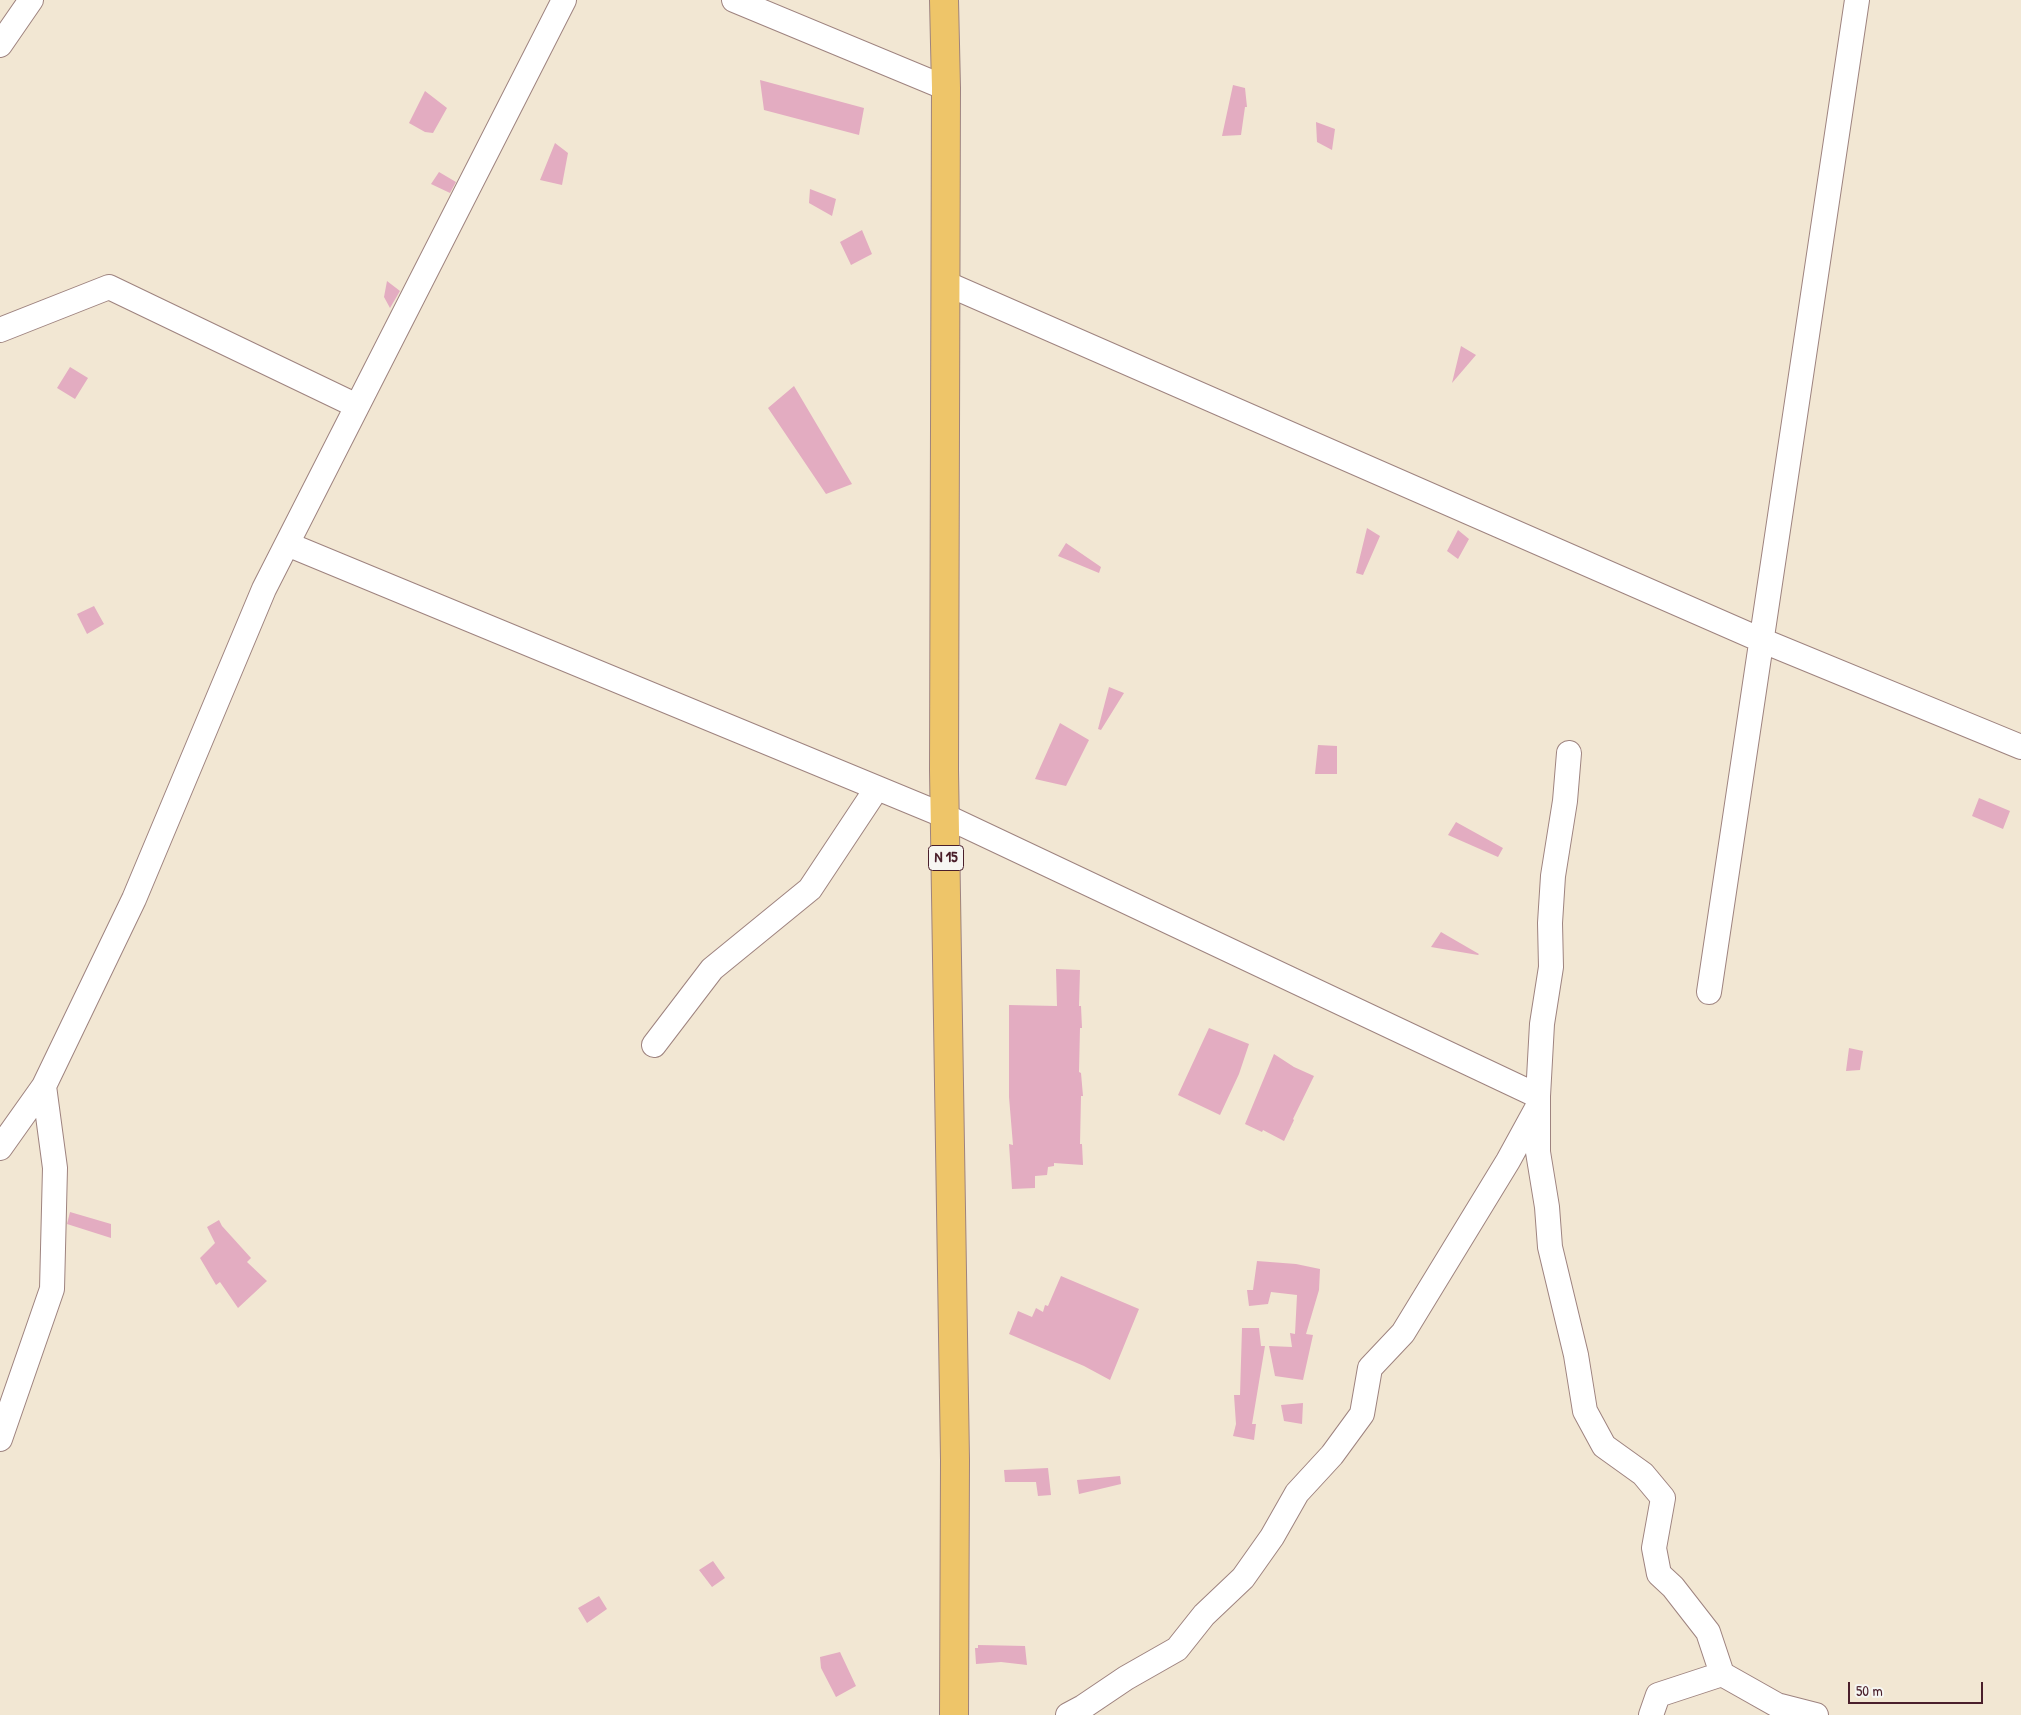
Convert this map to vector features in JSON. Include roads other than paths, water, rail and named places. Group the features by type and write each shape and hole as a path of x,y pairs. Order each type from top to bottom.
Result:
{"main road":[{"name":"N 15","path":"944,0 946,88 945,816 955,1460 954,1715"}],"street":[{"path":"0,45 31,0"},
{"path":"0,1148 44,1086 134,899 260,598 564,0"},
{"path":"734,0 946,88"},
{"path":"1709,992 1857,0"},
{"path":"945,283 1762,640 2021,748"},
{"path":"0,330 109,286 357,406"},
{"path":"287,544 945,816 1538,1101"},
{"path":"1569,753 1565,801 1553,876 1550,967 1542,1024 1538,1101 1538,1152 1547,1207 1550,1246 1576,1355 1585,1411 1604,1446 1643,1474 1663,1498 1654,1548 1659,1574 1673,1587 1708,1632 1722,1674 1777,1705 1816,1715"},
{"path":"654,1045 712,969 810,889 878,788"},
{"path":"0,1439 52,1289 55,1168 44,1086"},
{"path":"1068,1715 1084,1707 1126,1678 1178,1649 1204,1615 1243,1578 1272,1537 1298,1493 1332,1456 1362,1414 1370,1368 1403,1333 1508,1161 1538,1101"},
{"path":"1651,1715 1658,1695 1722,1674"}]}
